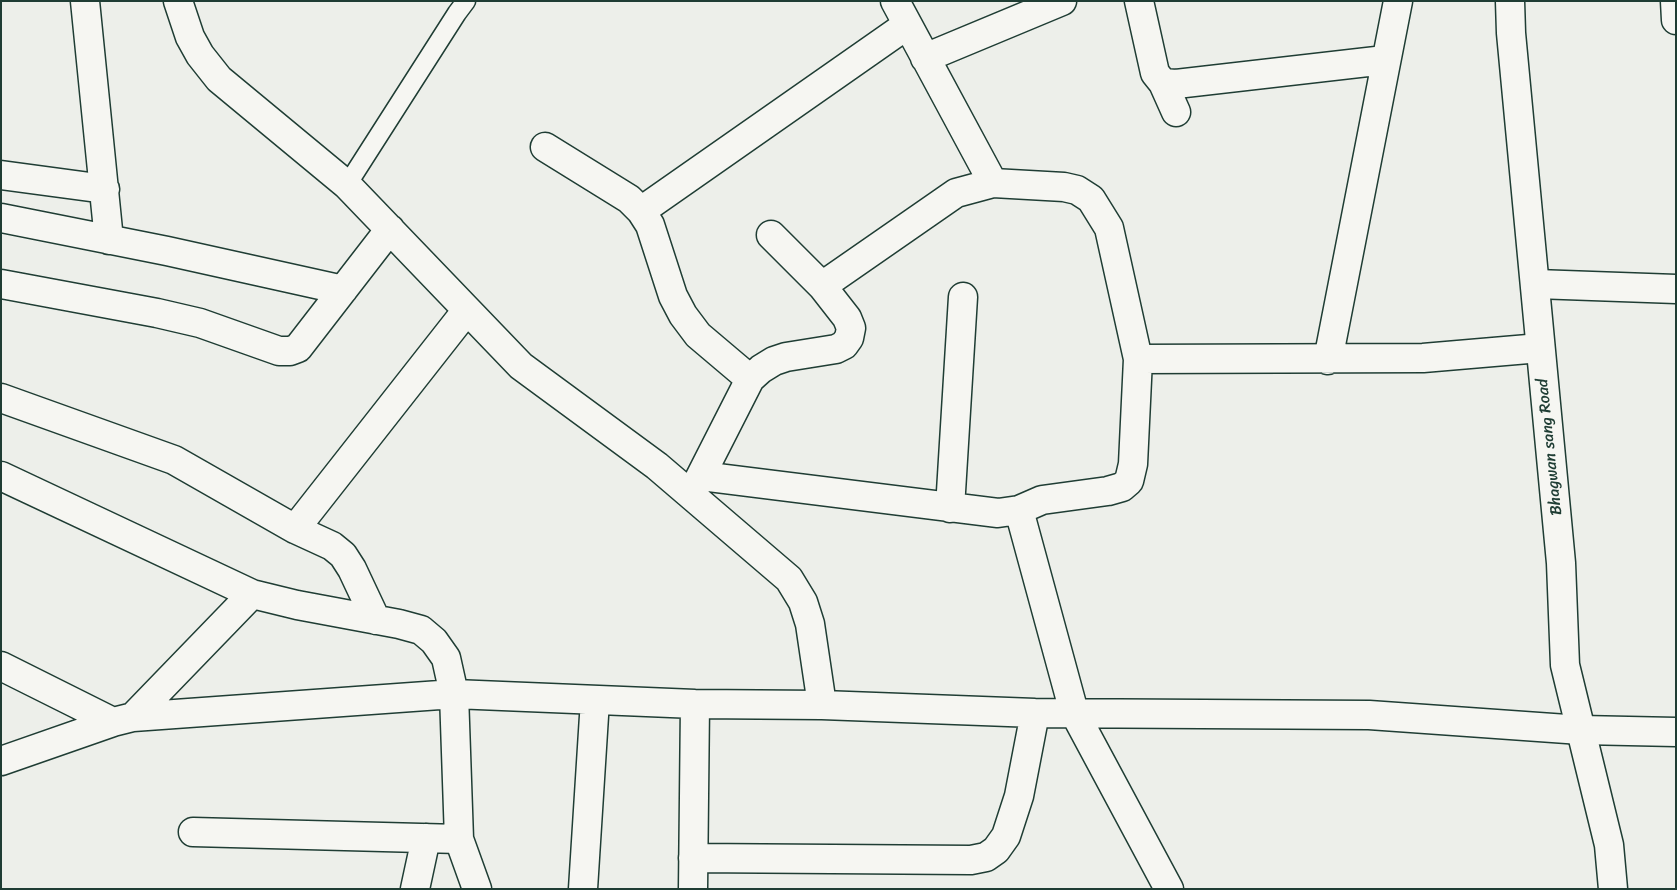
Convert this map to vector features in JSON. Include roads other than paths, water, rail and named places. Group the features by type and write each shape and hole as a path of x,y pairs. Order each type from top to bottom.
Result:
{"street":[{"path":"85,1 110,240"},
{"path":"178,1 190,37 200,55 219,79 347,185 521,366 696,485 789,579 798,594 810,624 822,704"},
{"path":"925,58 1062,1"},
{"path":"1139,1 1155,73 1164,82 1176,112"},
{"path":"1328,360 1398,1"},
{"name":"Bhagwan sang Road","path":"1510,1 1511,33 1561,563 1566,665 1609,845 1613,889"},
{"path":"1676,1 1676,20"},
{"path":"641,211 901,13 993,183"},
{"path":"1164,82 1176,84 1385,60"},
{"path":"545,147 629,200 641,211 650,225 673,296 682,315 698,335 750,380"},
{"path":"1,175 105,189"},
{"path":"696,485 998,513 1018,510 1042,500 1122,488 1129,481 1133,464 1138,359 1109,228 1091,199 1077,190 1064,187 993,183 956,193 822,286"},
{"path":"1,218 344,290"},
{"path":"1,284 157,313 200,323 279,351 298,348 390,229"},
{"path":"696,485 750,380 760,369 786,357 836,349 844,345 849,338 851,328 847,318 822,286 771,235"},
{"path":"1536,284 1676,290"},
{"path":"950,508 963,297"},
{"path":"295,529 467,310"},
{"path":"1138,359 1328,360 1423,358 1540,348"},
{"path":"1,398 174,460 295,529 332,546 343,555 376,620"},
{"path":"1,476 252,594 297,606 420,630 434,641 446,658 454,694 459,839 477,889"},
{"path":"1018,510 1074,712 1169,889"},
{"path":"123,720 252,594"},
{"path":"1,666 123,720"},
{"path":"1,761 123,720 454,694 696,704 822,704 1035,713 1369,714 1582,730 1676,732"},
{"path":"583,889 595,700"},
{"path":"693,889 696,704"},
{"path":"693,858 971,860 986,857 996,850 1006,836 1019,796 1035,713"},
{"path":"193,832 459,839"},
{"path":"415,889 426,838"}],"lane":[{"path":"347,185 466,1"}]}
